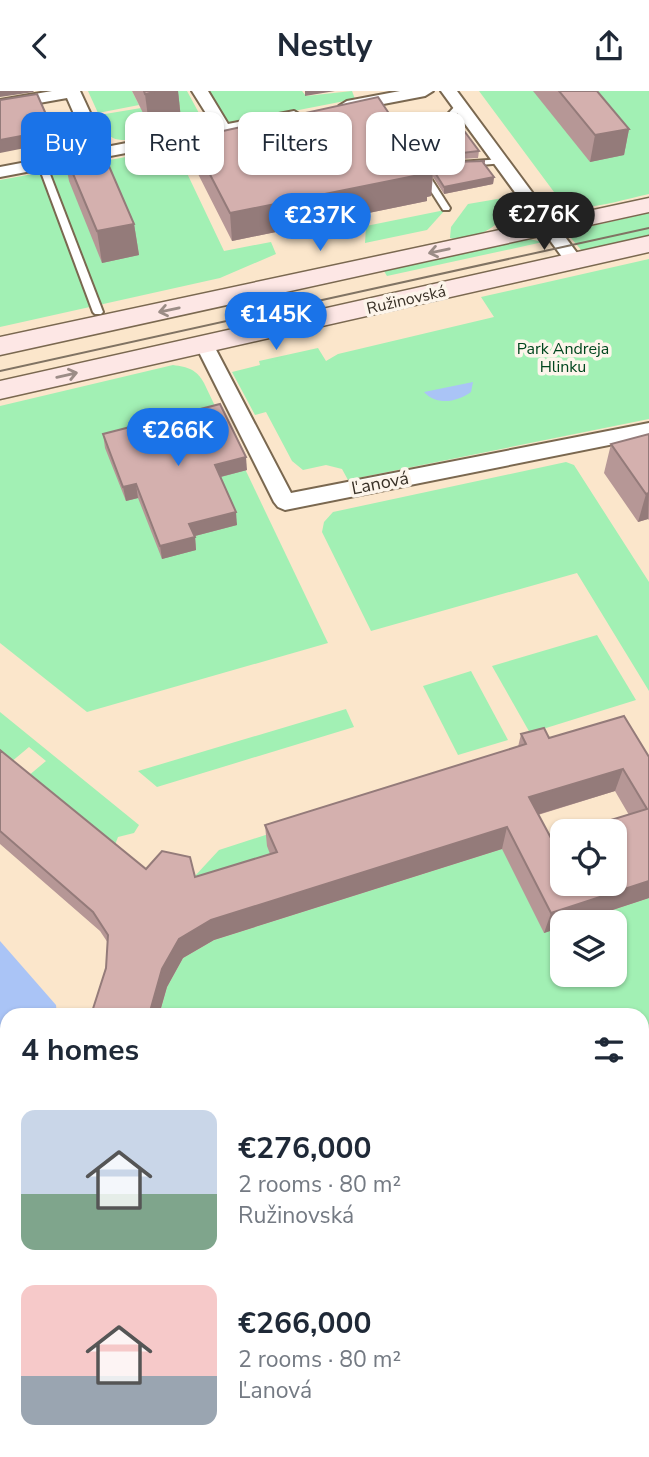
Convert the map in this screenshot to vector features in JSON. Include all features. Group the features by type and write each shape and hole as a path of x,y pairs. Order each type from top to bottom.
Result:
{"street":[{"path":"200,91 213,112"},
{"path":"224,130 319,111 380,107 425,91"},
{"path":"449,91 574,261"},
{"path":"0,105 72,92 81,112"},
{"path":"0,173 21,168"},
{"path":"0,347 649,205"},
{"name":"Ružinovská","path":"0,390 649,244"},
{"name":"Ľanová","path":"204,344 285,502 649,430"}],"lane":[{"path":"460,106 435,132 458,165 502,161"},
{"path":"46,175 98,311"},
{"path":"425,175 446,208"}],"green space":[{"path":"88,91 132,91 139,105 103,112 98,112"},
{"path":"167,91 187,91 198,112 125,112 125,140 111,137 111,113 141,108"},
{"path":"209,91 302,91 306,96 352,91 355,99 288,112 238,112 238,122 227,124 224,112 220,112"},
{"path":"479,91 649,91 649,194 607,204 579,207 552,203 539,196 554,192"},
{"path":"125,157 125,175 188,175 224,251 271,242 276,254 220,278 0,327 0,180 27,175 111,175 111,160"},
{"path":"509,197 504,215 489,229 470,237 450,238 451,227 468,204"},
{"path":"445,210 427,230 365,243 366,226"},
{"path":"649,213 649,236 582,251 566,232"},
{"path":"529,239 543,242 387,276 384,271"},
{"name":"Park Andreja Hlinku","path":"649,259 649,419 348,480 342,469 326,465 303,470 292,461 266,412 255,415 232,372 260,365 259,361 318,348 326,361 338,354 494,317 481,297"},
{"path":"173,365 191,369 204,383 328,643 87,712 0,643 0,406"},
{"path":"566,462 574,465 649,582 649,691 577,573 371,631 322,532 324,522 333,512"},
{"path":"597,635 636,700 530,733 492,666"},
{"path":"471,671 508,740 458,755 423,686"},
{"path":"346,709 354,727 157,787 138,771"},
{"path":"0,712 139,825 134,833 118,837 113,850 21,782 46,761 29,747 4,768 0,765"},
{"path":"287,828 300,866 194,877 219,850"},
{"path":"505,848 544,932 550,930 550,987 627,987 627,910 612,910 649,898 649,1008 161,1008 167,987 183,958 214,940"}],"water":[{"path":"473,382 471,392 453,400 441,401 424,392"},
{"path":"0,941 56,1008 0,1008"}],"building":[{"path":"559,91 597,91 629,129 595,135"},
{"path":"37,94 45,112 21,112 21,136 0,140 0,100"},
{"path":"378,97 388,112 366,112 366,175 419,175 230,213 210,175 224,175 224,131 238,128 238,175 352,175 352,112 310,112"},
{"path":"465,132 479,151 465,153"},
{"path":"482,161 494,177 444,187 436,175 465,175 465,162"},
{"path":"111,171 134,224 97,231 73,175 111,175"},
{"path":"220,404 246,457 215,465 236,512 189,524 195,537 160,546 136,484 123,487 103,434"},
{"path":"649,434 649,493 646,494 611,444"},
{"path":"624,716 649,757 649,881 627,888 627,819 614,819 647,809 623,769 529,797 550,836 550,896 603,896 550,911 507,827 211,920 179,939 162,969 151,1008 93,1008 106,968 108,935 93,912 0,831 0,750 146,869 162,851 190,857 195,877 277,852 265,825 526,744 521,734 544,728 549,738"}],"tram line":[{"path":"0,371 649,228"}]}
